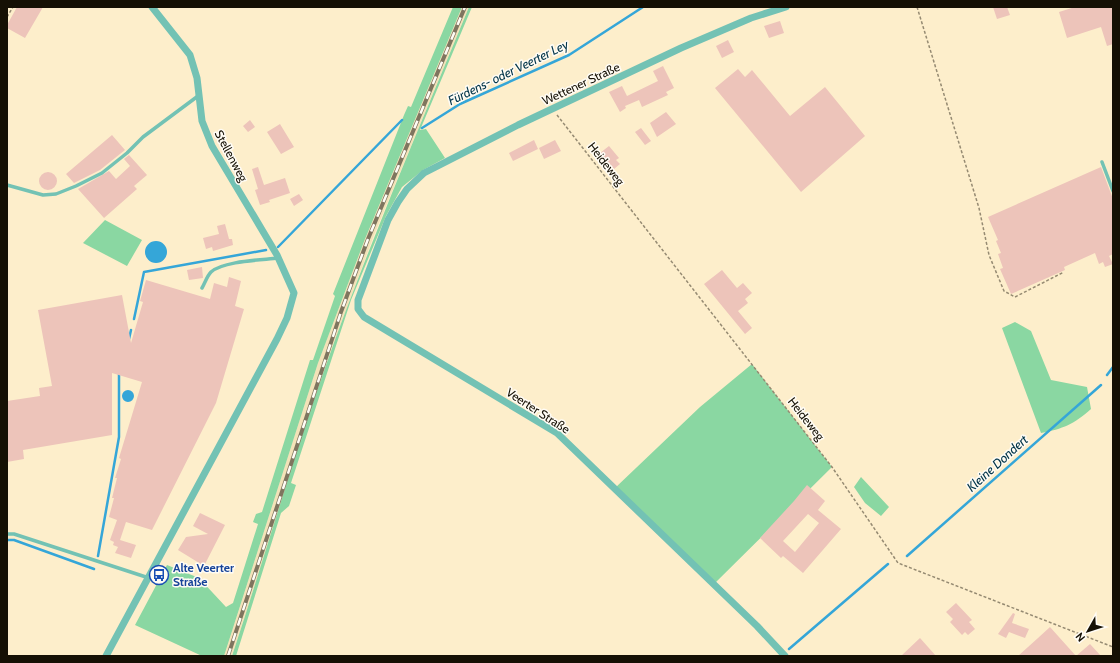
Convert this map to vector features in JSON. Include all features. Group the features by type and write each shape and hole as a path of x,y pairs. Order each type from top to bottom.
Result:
{"street":[{"name":"Stellenweg","path":"149,578 277,339 287,318 294,293 278,258 212,146 202,121 197,78 190,55 152,7"},
{"name":"Wettener Straße","path":"398,202 407,188 424,173 681,48 751,18 786,7"},
{"name":"Veerter Straße","path":"398,202 388,220 358,300 358,309 364,317 557,433 757,626 785,656"},
{"path":"106,656 149,578"}],"lane":[{"path":"7,185 43,196 56,194 76,186 102,173 127,153 143,136 199,96"},
{"path":"1102,162 1113,191"},
{"path":"202,288 210,273 214,270 228,265 278,258"},
{"path":"7,534 14,534 149,578"}],"path":[{"path":"7,17 13,7"},
{"path":"917,7 979,208 990,255 1004,291 1015,297 1064,272"},
{"name":"Heideweg","path":"553,109 587,155 837,473 898,563 1113,647"}],"shaded area":[{"path":"462,7 469,7 374,235 325,367 232,656 224,656 318,363 365,239"}],"green space":[{"path":"453,7 462,7 365,239 318,363 224,656 202,656 135,625 167,565 199,578 226,607 233,603 258,524 253,522 256,514 262,512 310,360 313,360 335,296 333,294 404,115 408,106 411,107"},
{"path":"469,7 472,7 420,130 426,129 445,158 423,170 402,187 386,216 351,300 291,483 296,485 289,506 281,513 236,656 232,656 301,437 342,320 395,185"},
{"path":"105,220 142,240 127,266 83,243"},
{"path":"1015,322 1031,331 1051,380 1087,387 1091,409 1079,419 1062,428 1041,433 1002,328"},
{"path":"752,364 832,467 714,584 615,488 700,407"},
{"path":"861,477 889,507 881,516 865,503 854,487"}],"water":[{"path":"156,241 160,242 166,248 166,256 160,262 156,263 152,262 146,256 145,252 146,248 152,242"},
{"path":"126,390 130,390 134,396 130,402 126,402 122,398 122,394"}],"building":[{"path":"17,7 43,7 25,38 7,28 7,25"},
{"path":"993,7 1007,7 1010,15 997,19"},
{"path":"1075,7 1113,7 1113,44 1107,46 1101,27 1067,38 1059,12"},
{"path":"780,21 784,33 769,38 764,26"},
{"path":"728,40 734,52 722,58 716,46"},
{"path":"663,66 674,88 666,92 668,95 642,107 639,100 625,106 626,108 620,112 609,92 622,86 627,96 658,81 653,71"},
{"path":"738,69 745,77 752,70 790,116 825,87 865,136 801,192 715,88"},
{"path":"666,112 676,124 657,137 650,123"},
{"path":"250,120 255,127 248,132 243,126"},
{"path":"280,124 294,147 281,154 267,132"},
{"path":"641,128 651,141 645,145 635,132"},
{"path":"112,135 125,150 100,170 74,183 66,174"},
{"path":"534,140 538,149 513,161 509,153"},
{"path":"555,140 561,151 544,159 539,148"},
{"path":"609,146 619,158 616,160 620,164 614,169 600,153"},
{"path":"129,155 147,175 134,186 137,189 104,218 78,189 109,171 116,179 130,166 124,159"},
{"path":"258,167 264,185 285,178 290,193 269,200 270,202 260,205 255,190 258,189 252,169"},
{"path":"1101,167 1113,199 1113,254 1109,256 1113,264 1105,267 1103,262 1099,264 1095,253 1064,267 1065,270 1011,294 1000,269 1003,268 998,254 1001,253 996,241 998,240 988,217"},
{"path":"48,172 54,175 57,181 54,187 48,190 42,187 39,181 42,175"},
{"path":"299,194 303,200 294,206 290,199"},
{"path":"225,224 229,239 232,239 233,245 213,251 212,247 206,249 203,238 219,234 217,226"},
{"path":"202,267 203,278 189,280 187,270"},
{"path":"722,270 737,288 743,283 752,293 745,299 748,303 738,311 752,328 745,334 704,284"},
{"path":"229,277 241,281 235,306 244,309 216,403 152,530 126,522 120,540 136,545 131,558 115,553 118,547 113,545 114,542 110,540 117,520 109,517 114,498 112,498 117,478 115,478 121,459 119,458 142,382 112,373 112,435 23,450 24,459 7,462 7,401 40,396 39,388 52,386 38,310 122,295 131,343 143,302 140,301 146,280 210,299 214,283 227,287"},
{"path":"807,485 825,501 818,510 841,529 803,573 783,556 781,558 760,538","holes":["808,514 819,523 795,552 783,541"]},
{"path":"200,513 225,525 204,566 178,550 186,537 208,534 193,526"},
{"path":"956,603 972,620 969,622 975,629 968,635 965,632 962,635 950,622 953,619 946,612"},
{"path":"1013,613 1015,614 1012,623 1029,629 1025,638 1009,632 1006,638 998,634"},
{"path":"1050,627 1076,656 1018,656 1038,638"},
{"path":"920,638 936,656 901,656"},
{"path":"1090,644 1101,656 1076,656"}],"waterway":[{"name":"Fürdens- oder Veerter Ley","path":"422,128 460,104 569,55 643,7"},
{"name":"Fürdens- oder Veerter Ley","path":"278,247 402,120"},
{"name":"Fürdens- oder Veerter Ley","path":"134,319 144,272 266,250"},
{"name":"Fürdens- oder Veerter Ley","path":"129,339 131,330"},
{"name":"Kleine Dondert","path":"1107,375 1113,367"},
{"name":"Fürdens- oder Veerter Ley","path":"98,556 119,437 119,373"},
{"name":"Kleine Dondert","path":"907,556 1101,385"},
{"name":"Fürdens- oder Veerter Ley","path":"7,540 14,540 94,569"},
{"name":"Kleine Dondert","path":"789,649 888,564"}],"railway":[{"path":"228,656 341,312 368,239 465,7"}],"place":[{"name":"Alte Veerter Straße","path":"159,575"}]}
